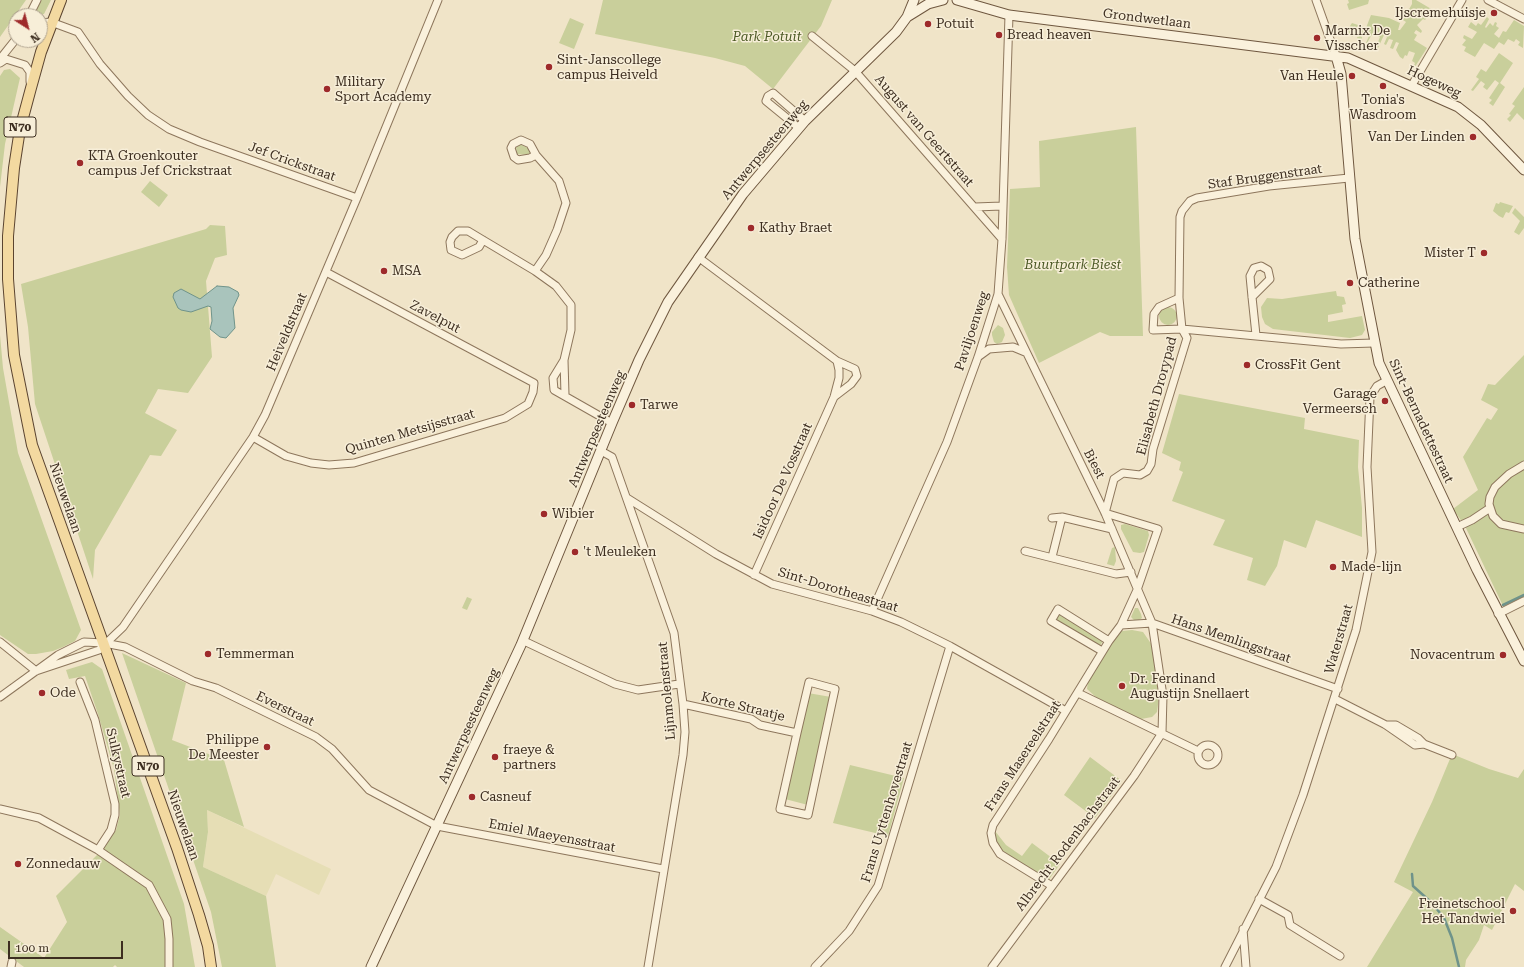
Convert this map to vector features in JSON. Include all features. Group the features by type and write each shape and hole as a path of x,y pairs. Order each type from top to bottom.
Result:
{"main road":[{"name":"N70","path":"52,22 60,0"},
{"name":"Nieuwelaan","path":"52,22 31,88 20,129 17,148 8,236 8,279 14,356 32,445 193,895 208,946 211,967"}],"street":[{"name":"Heiveldstraat","path":"36,670 99,650 130,619 252,437 265,415 358,198 438,0"},
{"name":"Antwerpsesteenweg","path":"371,967 524,641 612,423 639,360 668,302 743,194 802,125 896,32 907,17 914,0"},
{"path":"907,17 928,4 943,0"},
{"name":"Grondwetlaan","path":"957,0 1009,15 1336,56"},
{"path":"1316,0 1336,56"},
{"path":"1412,86 1462,0"},
{"path":"1488,0 1524,19"},
{"name":"Paviljoenweg","path":"872,611 947,442 978,357 998,294 1002,239 1009,15"},
{"path":"48,22 52,22"},
{"name":"Jef Crickstraat","path":"52,22 78,32 100,64 128,96 148,115 169,129 200,142 358,198"},
{"name":"August van Geertstraat","path":"812,36 855,71 1002,239"},
{"path":"0,59 9,48"},
{"name":"Hogeweg","path":"1336,56 1359,62 1448,101 1464,111 1524,170"},
{"name":"Sint-Bernadettestraat","path":"1336,56 1341,74 1355,239 1379,363 1386,381 1498,614 1524,661"},
{"path":"0,63 6,59 25,65 30,72 31,88"},
{"path":"773,94 802,125 766,101 768,96 773,94"},
{"path":"536,154 559,181 566,203 558,230 546,255 536,271"},
{"name":"Staf Bruggenstraat","path":"1182,329 1179,298 1180,216 1190,201 1197,198 1269,186 1349,178"},
{"name":"August van Geertstraat","path":"975,207 1002,206"},
{"path":"483,240 536,271 556,286 571,305 571,330 564,360 565,395"},
{"name":"Isidoor De Vosstraat","path":"698,257 837,361 855,369 856,376 851,384 834,397"},
{"name":"Zavelput","path":"326,272 534,383"},
{"name":"Biest","path":"998,294 1025,352 1105,513 1131,572 1137,590"},
{"path":"1252,297 1256,335"},
{"path":"1179,298 1159,307 1154,314 1153,330 1182,329 1341,344 1374,343"},
{"name":"Elisabeth Drorypad","path":"1105,513 1114,479 1124,473 1140,475 1147,471 1151,464 1153,449 1187,338 1182,329"},
{"path":"978,357 989,349 1013,347 1025,352"},
{"path":"564,360 553,378 554,390 612,423"},
{"name":"Isidoor De Vosstraat","path":"754,575 834,397 839,378 837,361"},
{"name":"Waterstraat","path":"1225,967 1278,860 1303,795 1338,688 1357,622 1372,552 1367,467 1370,397 1372,390 1386,381"},
{"name":"Quinten Metsijsstraat","path":"252,437 286,456 311,463 329,465 354,462 505,418 528,404 533,392 534,383"},
{"name":"Lijnmolenstraat","path":"601,451 612,457 674,633 679,684 683,704 685,732 683,755 648,967"},
{"path":"1524,465 1509,474 1495,487 1490,496 1490,508 1493,516 1501,524 1524,529"},
{"name":"Sint-Dorotheastraat","path":"627,498 716,554 772,584 872,611 902,622 950,646 1066,711"},
{"path":"1457,527 1472,520 1490,508"},
{"name":"Frans Masereelstraat","path":"1052,886 1000,854 993,843 991,833 993,825 1078,693 1102,651 1121,625 1137,590 1158,529 1105,513"},
{"path":"1052,518 1062,517 1112,529"},
{"path":"1052,557 1062,517"},
{"path":"1025,551 1116,574 1131,572"},
{"name":"Hans Memlingstraat","path":"1137,590 1152,623 1338,688"},
{"path":"1498,614 1524,601"},
{"path":"1102,651 1051,621 1058,609 1109,641"},
{"path":"1121,625 1152,623 1163,696 1162,733"},
{"path":"524,641 615,684 638,690 679,684"},
{"path":"0,642 36,670"},
{"name":"Heiveldstraat","path":"0,697 36,670 84,642 104,644"},
{"name":"Everstraat","path":"104,644 126,647 193,681 216,688 316,737 332,749 369,790 437,826"},
{"name":"Frans Uyttenhovestraat","path":"815,967 849,932 878,886 950,646"},
{"name":"Sulkystraat","path":"80,682 96,720 115,804 111,830 98,850"},
{"name":"Korte Straatje","path":"809,682 835,689 808,815 780,809 797,732 809,682"},
{"path":"1078,693 1198,751"},
{"path":"1334,699 1386,725 1415,745 1424,744 1452,755"},
{"name":"Korte Straatje","path":"683,704 751,719 760,725 797,732"},
{"name":"Albrecht Rodenbachstraat","path":"992,967 1134,776 1162,733"},
{"path":"0,809 39,818 98,850 149,884 167,919 169,967"},
{"name":"Emiel Maeyensstraat","path":"437,826 663,869"},
{"path":"1259,899 1288,915 1290,926 1340,956"},
{"path":"1243,929 1246,967"}],"shaded area":[{"path":"207,810 331,869 319,895 276,874 266,896 203,867 208,833"}],"green space":[{"path":"0,0 26,0 20,8 8,8 8,26 0,37"},
{"path":"41,0 51,0 47,8 36,8"},
{"name":"Park Potuit","path":"603,0 832,0 821,26 773,89 745,66 715,58 595,34"},
{"path":"1348,0 1369,0 1368,4 1349,10 1347,4 1349,3"},
{"path":"1412,0 1416,0 1433,10 1425,20 1423,19 1417,25 1422,31 1421,33 1416,30 1414,33 1417,35 1414,40 1427,48 1411,73 1415,63 1412,61 1415,53 1409,51 1407,56 1405,55 1403,59 1396,50 1399,43 1396,42 1393,49 1390,48 1393,40 1389,39 1386,45 1384,44 1387,37 1384,35 1378,48 1376,47 1380,37 1376,35 1377,32 1374,31 1367,43 1371,31 1369,32 1365,30 1361,40 1357,38 1361,26 1366,28 1371,15 1389,18 1400,23 1398,30 1400,30 1406,22 1403,20 1412,4"},
{"path":"1487,17 1489,19 1485,27 1486,28 1490,23 1493,26 1495,22 1497,23 1496,26 1499,28 1494,34 1499,38 1503,31 1506,32 1514,20 1524,26 1523,48 1518,45 1520,42 1516,39 1514,42 1508,39 1504,45 1499,42 1494,49 1484,43 1475,57 1464,51 1466,47 1462,45 1466,40 1463,38 1464,35 1472,39 1477,32 1468,27 1471,22 1476,26 1478,23 1481,25"},
{"path":"570,18 584,24 574,49 559,43"},
{"path":"1352,23 1358,25 1353,37 1347,34 1349,33 1348,29"},
{"path":"1499,53 1513,63 1500,83 1505,87 1493,106 1489,103 1492,100 1489,98 1499,83 1495,80 1487,90 1483,87 1485,84 1481,81 1473,91 1471,90 1479,79 1476,77 1481,69 1486,72"},
{"path":"10,69 20,78 5,144 0,187 0,76 4,70"},
{"path":"1524,87 1524,120 1517,113 1510,122 1507,119 1511,115 1509,114 1515,106 1512,104"},
{"name":"Buurtpark Biest","path":"1136,127 1143,336 1110,336 1100,332 1039,363 1009,295 1007,267 1010,189 1040,187 1039,141"},
{"path":"520,144 531,151 529,155 517,154 516,147"},
{"path":"150,181 168,195 159,207 141,192"},
{"path":"1500,202 1513,206 1509,213 1506,212 1503,218 1493,211 1496,203 1499,204"},
{"path":"1515,208 1524,217 1524,228 1519,235 1514,232 1520,221 1512,213"},
{"path":"210,225 225,226 227,255 215,258 206,281 212,357 188,393 158,389 145,413 177,430 161,456 150,455 95,550 93,579 35,404 28,327 21,284 206,229"},
{"path":"1336,291 1337,296 1344,297 1346,304 1342,305 1343,312 1328,315 1328,322 1362,316 1365,330 1362,335 1350,338 1273,329 1265,324 1262,317 1261,307 1267,298 1282,299"},
{"path":"1168,307 1174,310 1177,316 1174,322 1168,325 1162,322 1159,316 1162,310"},
{"path":"998,325 1003,328 1005,335 1002,342 997,344 994,342 992,332"},
{"path":"0,335 3,368 18,453 81,630 75,641 53,651 36,654 28,654 0,635"},
{"path":"1524,355 1524,599 1504,608 1465,526 1453,509 1478,490 1463,457 1487,418 1491,420 1498,409 1481,400 1488,384 1495,385"},
{"path":"1179,394 1305,418 1304,429 1359,440 1358,467 1362,508 1362,537 1316,520 1306,548 1284,540 1277,566 1265,586 1247,580 1253,558 1213,545 1225,520 1172,501 1183,472 1179,470 1181,462 1162,453"},
{"path":"1125,524 1148,531 1149,535 1144,552 1133,552 1121,529 1121,525"},
{"path":"1115,547 1116,561 1114,566 1107,564 1112,548"},
{"path":"467,597 472,599 467,610 462,608"},
{"path":"1135,608 1138,608 1141,614 1142,618 1139,620 1134,620 1131,617"},
{"path":"1059,613 1103,641 1099,647 1055,619"},
{"path":"1132,630 1143,632 1152,645 1159,697 1157,712 1152,717 1141,719 1099,700 1087,689 1088,681 1116,635 1122,631"},
{"path":"122,653 186,683 172,740 224,760 244,827 207,810 208,832 203,867 266,896 276,967 222,967 211,912"},
{"path":"92,662 102,669 184,904 195,967 117,967 115,965 113,967 24,967 0,949 0,927 44,958 67,922 56,896 98,854 116,830 120,815 114,769 98,714 85,676 69,679 66,670"},
{"path":"808,693 831,697 808,805 785,799"},
{"path":"1452,754 1489,769 1518,778 1524,769 1524,891 1515,884 1492,930 1484,925 1479,940 1466,960 1465,967 1367,967 1413,892 1394,882 1432,802"},
{"path":"1090,757 1122,781 1095,818 1064,795"},
{"path":"850,765 904,778 888,836 833,823"},
{"path":"995,831 1006,845 1022,856 1032,843 1060,864 1048,881 1003,851 995,840"}],"water":[{"path":"217,286 229,287 238,292 239,295 233,308 235,328 226,338 220,337 210,329 212,321 211,307 208,306 191,312 181,310 178,308 173,297 174,293 181,289 200,299"}],"waterway":[{"path":"1503,605 1524,595"},
{"path":"1412,874 1413,886 1432,903 1444,918 1452,938 1459,967"}],"place":[{"name":"Ijscremehuisje","path":"1494,13"},
{"name":"Potuit","path":"928,24"},
{"name":"Bread heaven","path":"999,35"},
{"name":"Marnix De Visscher","path":"1317,38"},
{"name":"Sint-Janscollege campus Heiveld","path":"549,67"},
{"name":"Van Heule","path":"1352,76"},
{"name":"Tonia's Wasdroom","path":"1383,86"},
{"name":"Military Sport Academy","path":"327,89"},
{"name":"Van Der Linden","path":"1473,137"},
{"name":"KTA Groenkouter campus Jef Crickstraat","path":"80,163"},
{"name":"Kathy Braet","path":"751,228"},
{"name":"Mister T","path":"1484,253"},
{"name":"MSA","path":"384,271"},
{"name":"Catherine","path":"1350,283"},
{"name":"CrossFit Gent","path":"1247,365"},
{"name":"Garage Vermeersch","path":"1385,401"},
{"name":"Tarwe","path":"632,405"},
{"name":"Wibier","path":"544,514"},
{"name":"'t Meuleken","path":"575,552"},
{"name":"Made-lijn","path":"1333,567"},
{"name":"Temmerman","path":"208,654"},
{"name":"Novacentrum","path":"1503,655"},
{"name":"Dr. Ferdinand Augustijn Snellaert","path":"1122,686"},
{"name":"Ode","path":"42,693"},
{"name":"Philippe De Meester","path":"267,747"},
{"name":"fraeye & partners","path":"495,757"},
{"name":"Casneuf","path":"472,797"},
{"name":"Zonnedauw","path":"18,864"},
{"name":"Freinetschool Het Tandwiel","path":"1513,911"}]}
